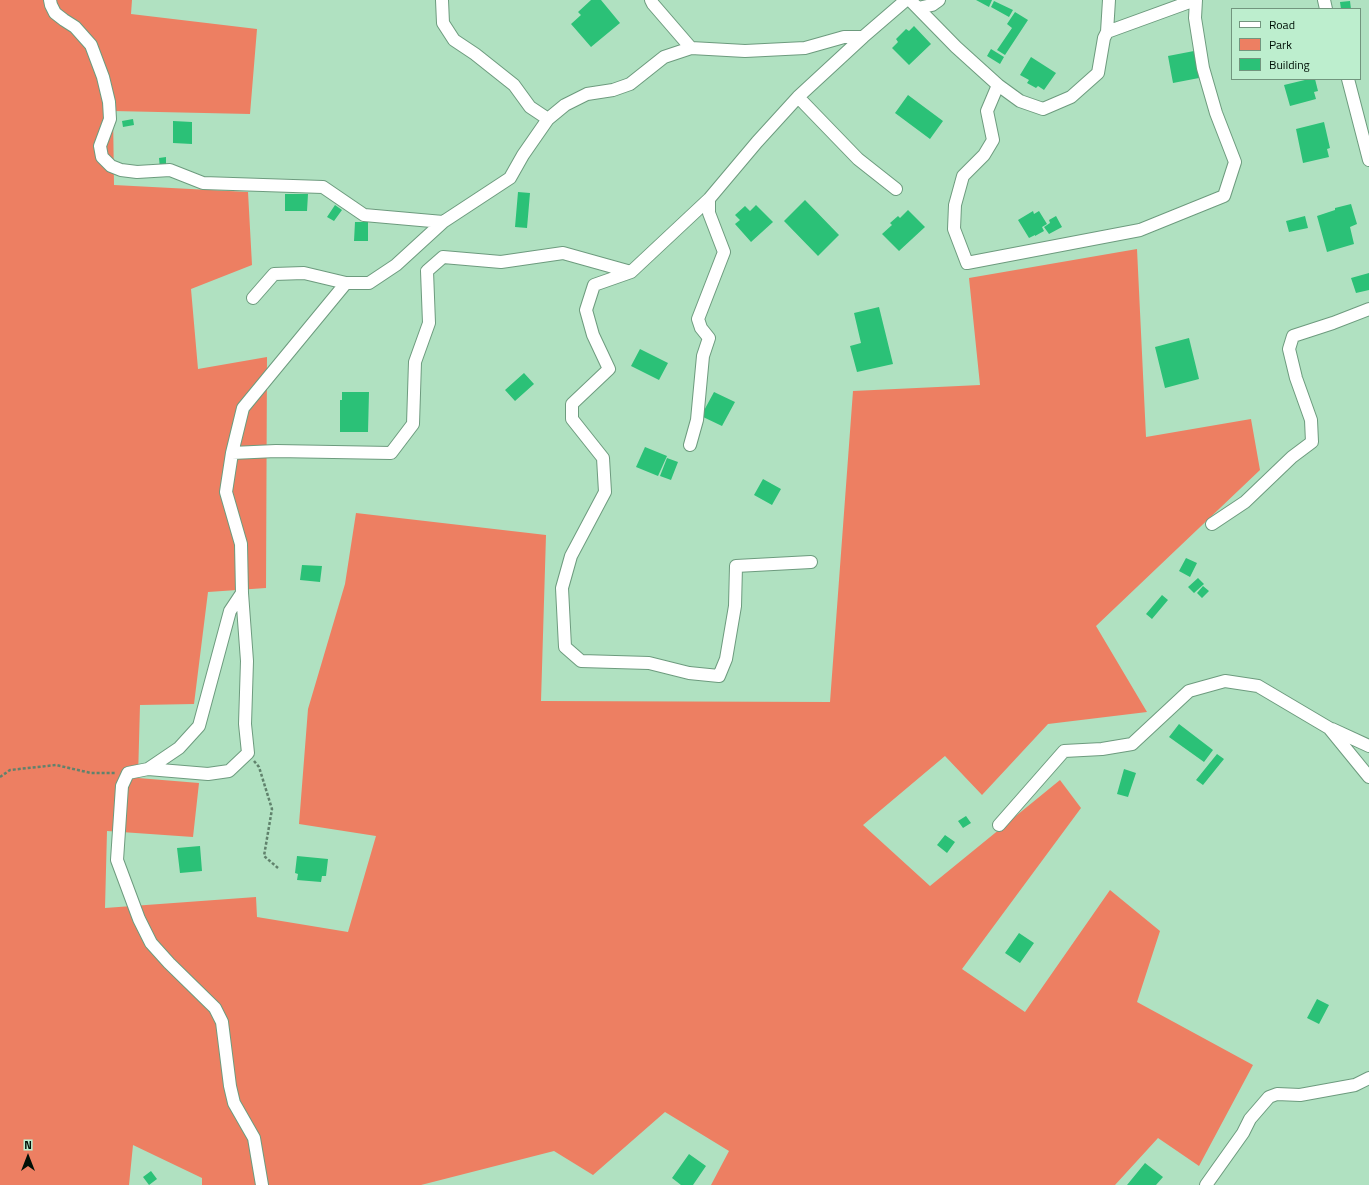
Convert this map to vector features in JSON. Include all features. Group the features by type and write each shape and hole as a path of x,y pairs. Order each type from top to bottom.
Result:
{"street":[{"path":"50,0 55,13 80,31 94,51 103,77 109,102 110,120 100,146 102,158 111,166 121,170 137,172 170,170 203,183 323,187 364,215 443,222"},
{"path":"442,0 443,23 454,40 475,54 514,85 530,107 548,119"},
{"path":"651,0 691,48"},
{"path":"811,562 736,566 735,606 726,659 719,676 689,674 649,663 581,661 565,647 562,588 570,556 605,492 603,458 572,420 572,404 609,369 592,335 586,310 594,285 631,272 709,199 756,142 798,97 863,37 906,0"},
{"path":"914,4 932,5 939,0"},
{"path":"914,4 956,47 998,85 1020,101 1043,109 1071,97 1098,73 1104,38 1107,32 1109,0"},
{"path":"998,85 987,111 993,140 984,155 963,176 955,205 954,229 967,263 1140,230 1224,196 1235,162 1216,113 1203,68 1195,18 1196,0 1107,32"},
{"path":"253,298 274,274 304,273 346,283 369,283 396,265 443,222 510,178 523,155 548,119 566,105 587,94 613,90 630,84 664,57 691,48 745,52 805,48 844,37 863,37"},
{"path":"1348,80 1369,160"},
{"path":"798,97 858,159 896,188"},
{"path":"690,445 697,420 703,356 709,338 700,328 698,319 700,310 724,252 709,213 709,199"},
{"path":"232,453 276,450 391,453 413,424 415,362 429,323 427,272 443,257 501,262 563,253 631,272"},
{"path":"262,1185 254,1138 234,1103 230,1086 222,1022 216,1008 169,963 151,943 138,919 117,860 122,786 128,773 148,769 208,774 229,771 248,753 245,724 247,661 242,593 241,544 226,492 232,453 243,408 346,283"},
{"path":"1212,524 1244,502 1292,457 1312,442 1311,420 1296,378 1289,349 1293,336 1334,323 1369,309"},
{"path":"148,769 179,748 199,726 230,611 242,593"},
{"path":"999,825 1064,751 1102,749 1132,744 1189,691 1225,681 1258,686 1329,728 1369,746"},
{"path":"1329,728 1369,778"},
{"path":"1206,1185 1243,1133 1250,1118 1269,1097 1277,1094 1300,1095 1355,1085 1369,1078"}],"path":[{"path":"248,753 259,767 272,809 264,856 278,868"},
{"path":"0,777 10,770 56,765 91,773 128,773"}],"green space":[{"path":"0,0 132,0 131,14 257,29 250,114 113,111 114,185 248,192 252,265 191,289 198,369 267,357 266,588 208,592 194,704 140,705 138,778 199,783 193,837 107,831 105,908 256,897 257,917 348,932 376,836 299,824 308,709 345,584 356,513 546,535 541,701 830,702 853,391 980,385 969,278 1137,249 1146,437 1251,419 1260,470 1096,626 1147,712 1048,724 982,795 945,756 863,825 930,886 1060,780 1081,808 962,969 1025,1012 1110,890 1160,931 1137,1002 1253,1065 1199,1166 1158,1138 1115,1185 711,1185 729,1151 665,1112 593,1175 554,1151 421,1185 202,1185 202,1178 133,1145 129,1185 0,1185"}],"building":[{"path":"591,0 601,0 620,23 591,47 571,24 581,15 578,12"},
{"path":"976,0 992,0 989,7"},
{"path":"994,1 1013,10 1009,17 991,7"},
{"path":"1350,1 1351,8 1341,8 1340,2"},
{"path":"1015,12 1028,20 1005,55 997,50 1012,28 1007,24"},
{"path":"914,26 931,44 909,65 892,48 898,42 896,39 906,29 909,31"},
{"path":"991,49 1004,57 1000,64 987,56"},
{"path":"1194,51 1199,78 1173,83 1168,56"},
{"path":"1031,57 1056,73 1044,90 1038,86 1036,88 1027,83 1029,80 1020,75"},
{"path":"1305,80 1315,80 1318,91 1314,92 1316,99 1290,106 1284,85"},
{"path":"908,95 943,121 930,139 895,113"},
{"path":"133,119 134,125 123,127 122,121"},
{"path":"173,121 192,122 192,144 173,143"},
{"path":"1324,122 1330,148 1327,149 1329,157 1303,163 1296,129"},
{"path":"166,157 166,169 160,169 159,158"},
{"path":"518,192 530,193 527,228 515,227"},
{"path":"285,194 308,194 307,211 285,211"},
{"path":"805,200 839,235 818,256 784,221"},
{"path":"1351,204 1357,224 1350,227 1354,244 1327,252 1317,216 1335,210 1335,208"},
{"path":"335,205 342,210 334,221 327,217"},
{"path":"756,205 773,222 751,242 735,224 740,220 735,215 745,206 750,211"},
{"path":"908,210 925,227 899,251 882,234 892,225 890,223 898,216 900,218"},
{"path":"1033,211 1034,214 1039,211 1047,224 1042,227 1044,231 1029,238 1018,220"},
{"path":"1056,216 1062,227 1049,234 1044,227 1050,223 1049,220"},
{"path":"1305,216 1308,228 1289,232 1286,221"},
{"path":"355,222 368,222 368,241 354,241"},
{"path":"1369,273 1369,290 1356,293 1351,278"},
{"path":"879,307 893,364 857,372 850,346 861,343 854,313"},
{"path":"1189,338 1199,379 1165,388 1155,347"},
{"path":"640,349 668,363 659,380 631,366"},
{"path":"524,373 534,384 515,401 505,390"},
{"path":"342,392 369,392 368,432 340,432 340,400 342,400"},
{"path":"714,392 735,402 722,426 701,416"},
{"path":"645,447 667,456 658,476 636,467"},
{"path":"667,458 678,462 671,480 660,476"},
{"path":"763,479 781,489 772,505 754,495"},
{"path":"1186,558 1197,563 1190,577 1179,571"},
{"path":"302,565 322,566 320,582 300,580"},
{"path":"1198,578 1204,584 1194,593 1188,587"},
{"path":"1203,586 1209,591 1202,598 1197,593"},
{"path":"1162,595 1168,600 1152,619 1146,614"},
{"path":"1179,724 1213,750 1204,762 1169,737"},
{"path":"1217,754 1224,759 1203,785 1196,780"},
{"path":"1124,769 1136,773 1128,797 1117,794"},
{"path":"966,816 971,823 963,828 958,821"},
{"path":"945,835 955,842 947,853 937,845"},
{"path":"200,846 202,871 180,873 177,848"},
{"path":"297,856 328,859 326,876 322,876 321,882 297,880 298,874 295,873"},
{"path":"1019,933 1034,943 1020,963 1005,953"},
{"path":"1317,999 1329,1005 1319,1024 1307,1018"},
{"path":"689,1154 706,1166 693,1185 681,1185 672,1178"},
{"path":"1145,1163 1163,1177 1156,1185 1127,1185"},
{"path":"151,1171 157,1179 149,1185 143,1177"}]}
